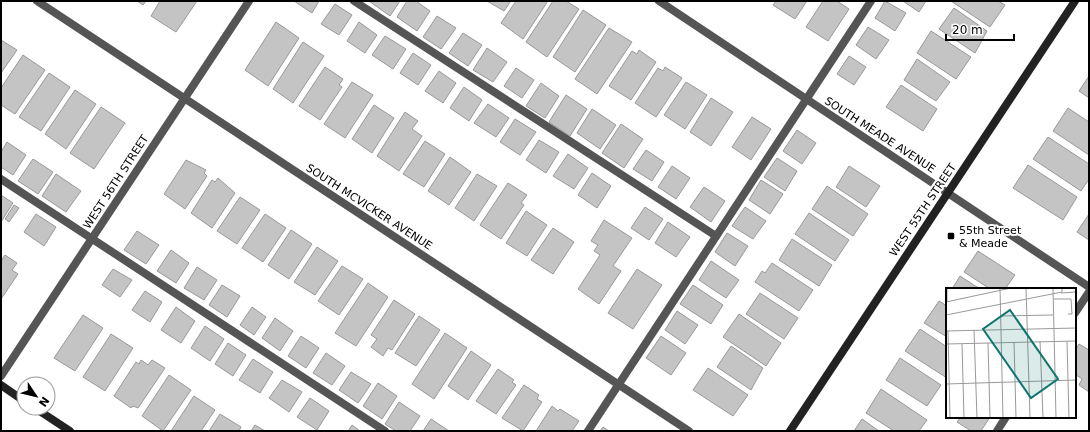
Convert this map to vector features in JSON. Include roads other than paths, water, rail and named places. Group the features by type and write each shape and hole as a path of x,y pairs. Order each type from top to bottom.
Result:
{"main road":[{"name":"WEST 55TH STREET","path":"790,431 1074,1"},
{"path":"1,385 16,395"},
{"path":"47,416 70,431"}],"street":[{"name":"SOUTH MCVICKER AVENUE","path":"37,1 689,431"},
{"name":"WEST 56TH STREET","path":"1,376 249,1"},
{"path":"354,1 716,236"},
{"name":"SOUTH MEADE AVENUE","path":"659,1 1088,286"},
{"path":"588,431 871,1"},
{"path":"1,179 385,431"},
{"path":"1076,311 1088,286"},
{"path":"997,431 1005,418"}],"place":[{"name":"55th Street & Meade","path":"951,236"}]}
